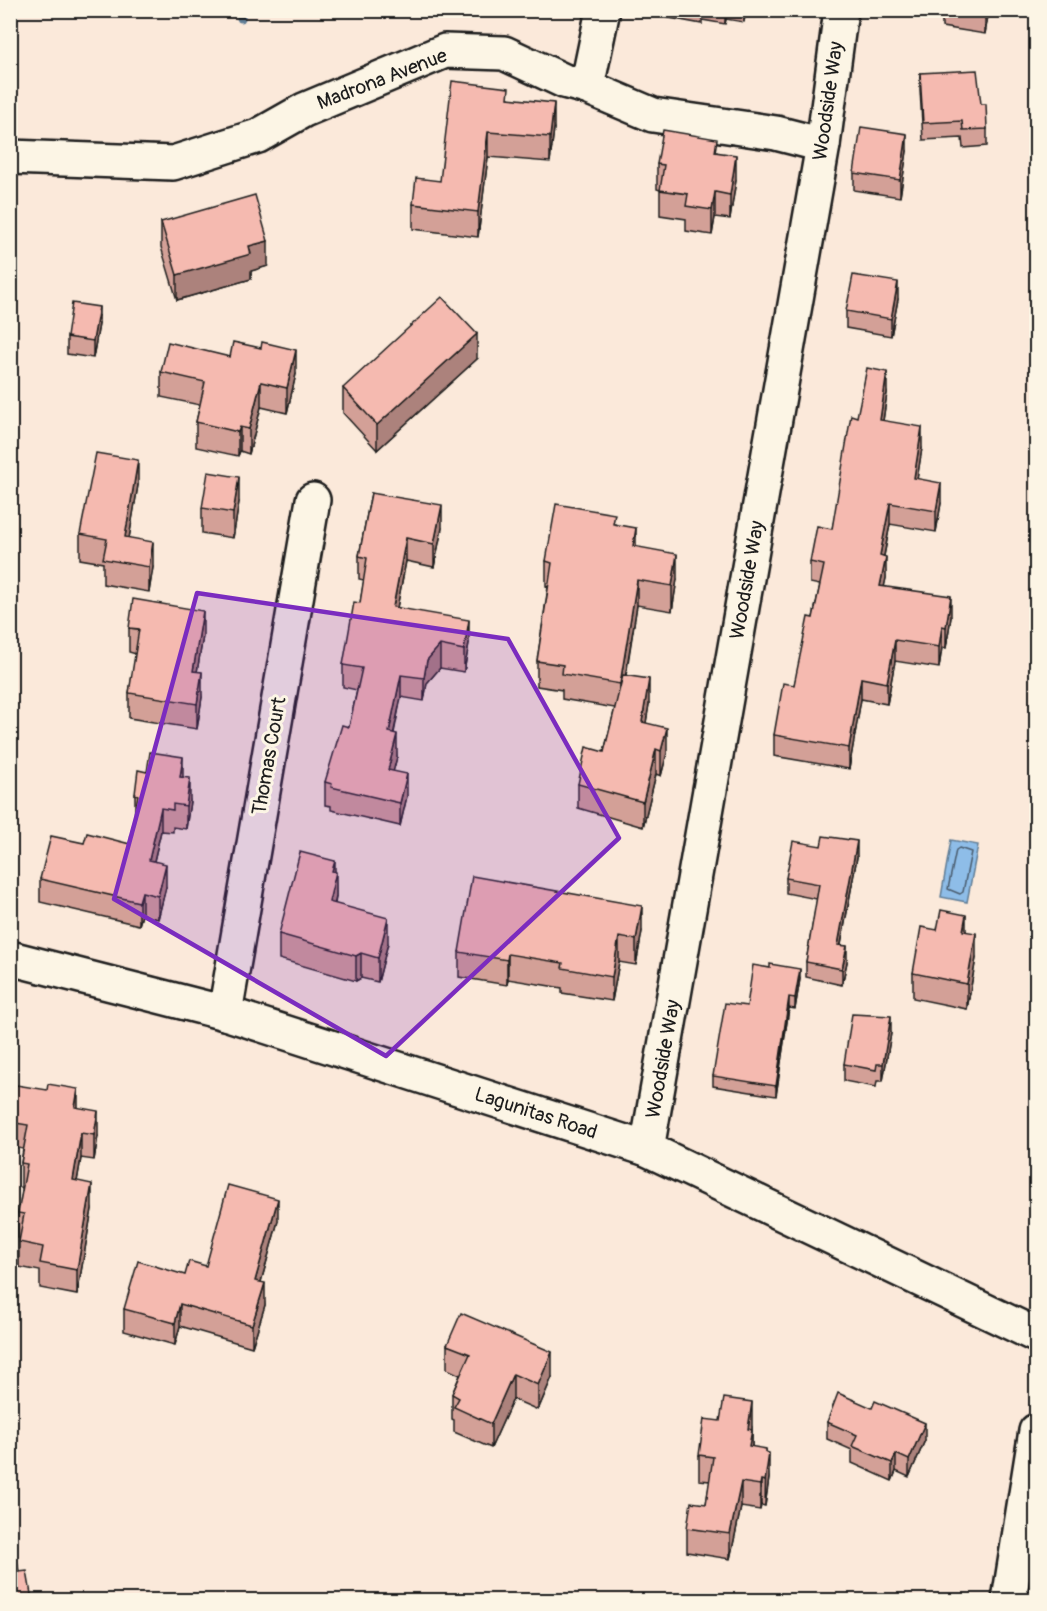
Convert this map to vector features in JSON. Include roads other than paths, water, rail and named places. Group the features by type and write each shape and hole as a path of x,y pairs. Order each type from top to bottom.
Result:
{"street":[{"path":"587,87 603,10"},
{"name":"Woodside Way","path":"647,1149 823,145 841,10"},
{"name":"Madrona Avenue","path":"10,157 173,163 258,136 315,105 445,51 504,53 564,81 587,87 653,115 776,133 823,145"},
{"name":"Thomas Court","path":"225,1012 313,500"},
{"name":"Lagunitas Road","path":"10,958 225,1012 647,1149 1036,1335"},
{"path":"1009,1600 1036,1431"}],"water":[{"path":"951,840 978,845 967,902 941,897"}],"waterway":[{"path":"241,10 241,18"}]}
